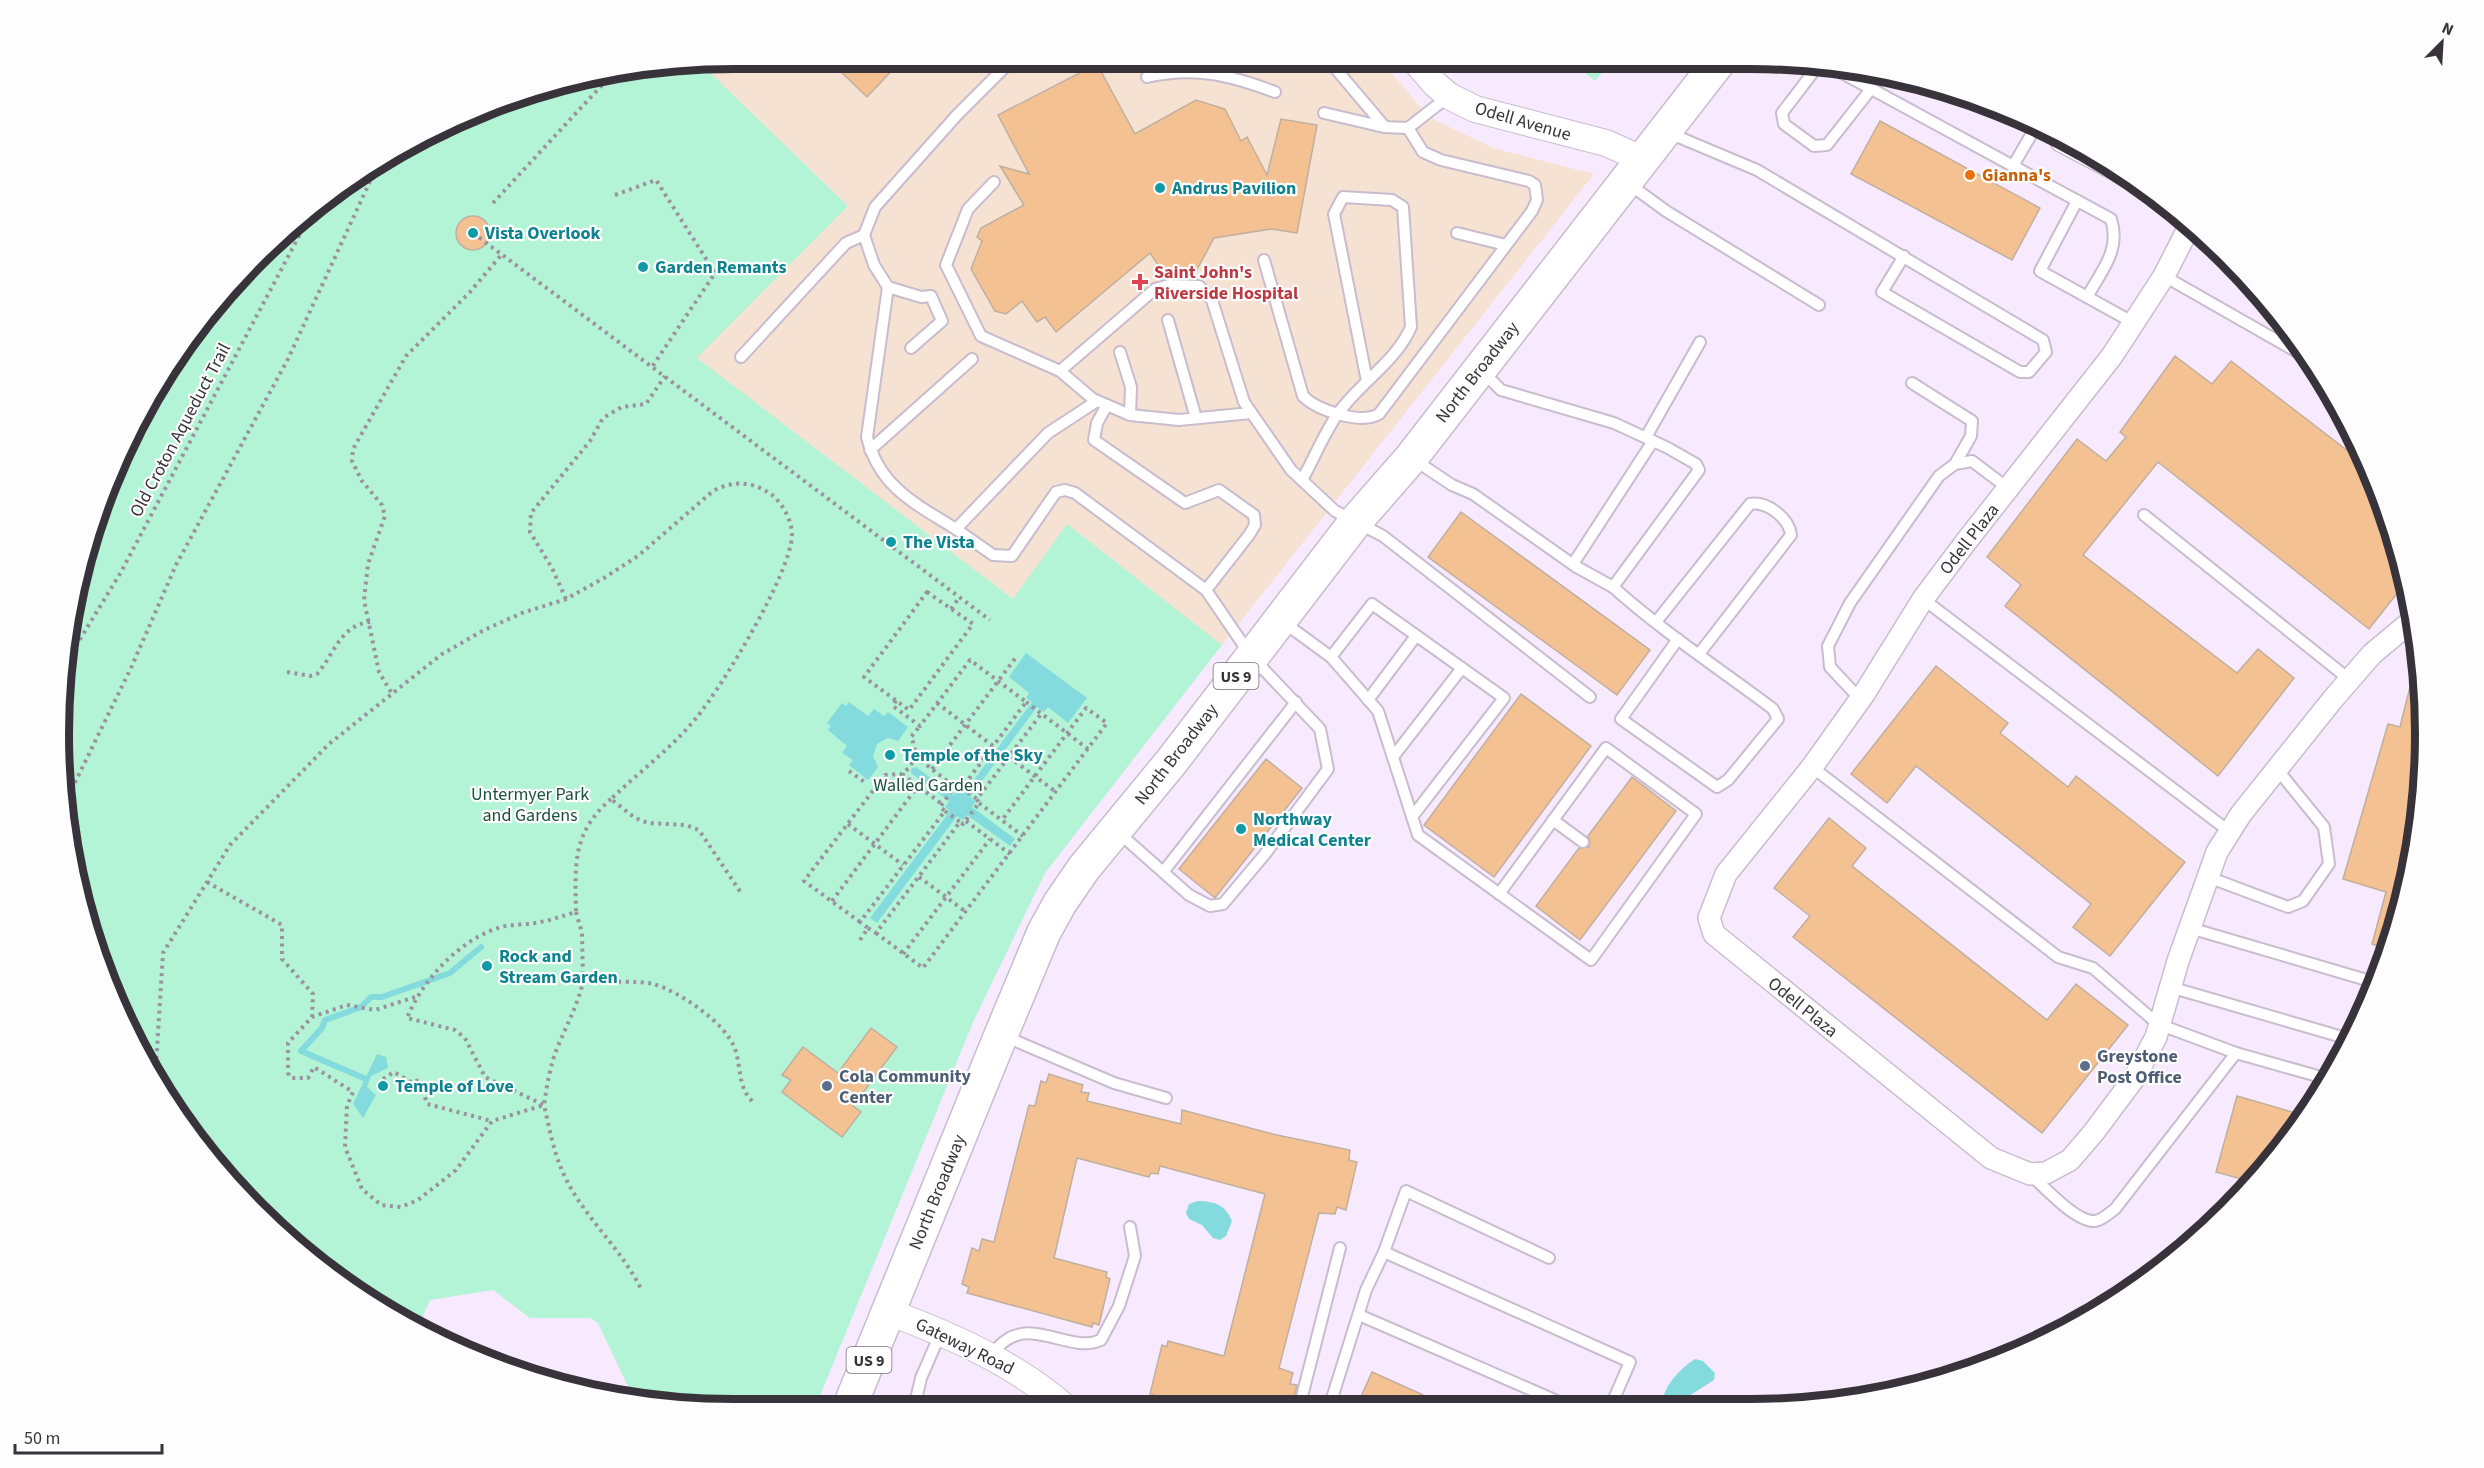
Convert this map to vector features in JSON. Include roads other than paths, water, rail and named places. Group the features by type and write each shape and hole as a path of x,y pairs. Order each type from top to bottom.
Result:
{"main road":[{"name":"North Broadway","path":"853,1399 1000,1035 1044,932 1060,903 1084,868 1116,831 1356,521 1411,458 1713,69"}],"street":[{"name":"Odell Avenue","path":"1422,69 1449,96 1476,109 1606,143 1635,171"},
{"name":"Odell Plaza","path":"2030,1174 1991,1158 1714,934 1709,918 1726,874 1812,767 1860,699 1923,599 2112,356 2164,276 2186,232"},
{"path":"2030,1174 2046,1173 2060,1167 2078,1151 2135,1077 2156,1037 2170,987 2217,852 2277,769 2350,680 2372,654 2406,626"},
{"name":"Gateway Road","path":"889,1312 941,1332 990,1356 1022,1375 1054,1399"}],"lane":[{"path":"911,348 942,321 931,296 921,297 888,287 874,266 864,235 875,207 957,115 1003,69"},
{"path":"1336,69 1384,127"},
{"path":"1148,77 1177,70 1211,74 1236,79 1275,92"},
{"path":"1813,72 1782,113 1784,124 1814,146 1827,145 1870,89"},
{"path":"1849,77 2111,219 2116,235 2113,249 2087,297"},
{"path":"1324,113 1384,127 1408,128 1449,96"},
{"path":"1264,260 1303,396 1309,402 1337,415 1374,417 1379,414 1532,211 1536,200 1535,185 1529,181 1441,160 1423,152 1408,128"},
{"path":"1665,132 1757,170 1904,256 2043,340 2046,352 2029,372 2020,372 1882,292 1904,256"},
{"path":"2013,166 2033,133"},
{"path":"1635,171 1665,211 1819,305"},
{"path":"994,182 968,209 946,265 950,279 981,336 1060,371 1102,403 1130,415 1179,420 1251,413"},
{"path":"1302,480 1337,415 1407,337 1411,327 1403,207 1392,200 1343,197 1334,214 1367,381"},
{"path":"2077,201 2040,271 2134,322"},
{"path":"1457,233 1506,245"},
{"path":"741,357 846,243 864,235"},
{"path":"2164,276 2293,350"},
{"path":"1060,371 1155,289 1168,285 1199,286 1212,300 1244,402 1291,470 1335,511 1383,536 1590,697"},
{"path":"888,287 867,437 870,450 881,473 902,495 993,555 1012,556 1056,492 1065,490 1075,493 1206,590 1251,656 1320,729 1328,770 1230,900 1223,904 1210,906 1189,895 1116,831"},
{"path":"1168,320 1196,418"},
{"path":"1573,564 1649,439 1700,342"},
{"path":"1120,352 1131,387 1130,415"},
{"path":"870,450 972,359"},
{"path":"1480,369 1501,390 1614,423 1696,464 1699,470 1613,587"},
{"path":"1860,699 1830,667 1828,646 1850,603 1939,476 1955,464 1971,436 1972,421 1912,383"},
{"path":"956,529 1048,433 1102,403"},
{"path":"1102,403 1094,440 1185,503 1220,490 1254,515 1255,525 1249,535 1206,590"},
{"path":"1411,458 1452,485 1473,494 1573,564 1613,587 1678,639 1773,709 1778,719 1728,780 1717,787 1622,719 1678,639"},
{"path":"1955,464 1972,461 2008,489"},
{"path":"1656,622 1750,504 1758,502 1769,507 1785,520 1791,535 1699,654"},
{"path":"2144,515 2350,680"},
{"path":"1923,599 2230,832"},
{"path":"1331,657 1372,604 1504,698 1413,817"},
{"path":"1280,620 1331,657 1378,711 1418,835 1499,894 1591,960 1696,814 1606,748 1499,894"},
{"path":"1368,700 1416,636"},
{"path":"1393,757 1462,668"},
{"path":"1164,871 1296,702"},
{"path":"1812,767 2058,957 2093,968 2158,1024 2236,1053 2319,1077"},
{"path":"2208,877 2288,907 2303,901 2329,864 2324,827 2277,769"},
{"path":"1553,820 1583,842"},
{"path":"2190,927 2367,980"},
{"path":"2170,987 2341,1037"},
{"path":"1000,1035 1114,1083 1166,1098"},
{"path":"2030,1174 2057,1199 2087,1221 2098,1221 2115,1209 2236,1053"},
{"path":"1332,1399 1359,1315 1406,1191 1549,1258"},
{"path":"990,1356 1007,1339 1016,1336 1047,1336 1087,1344 1101,1340 1119,1306 1135,1256 1130,1227"},
{"path":"1301,1399 1340,1248"},
{"path":"1384,1252 1630,1362 1614,1399"},
{"path":"1359,1315 1552,1399"},
{"path":"916,1399 921,1378 941,1332"}],"waterway":[{"path":"366,1079 301,1051 322,1028 325,1020 361,1007 371,997 382,997 450,973 481,947"}],"place":[{"name":"Gianna's","path":"1970,175"},
{"name":"Andrus Pavilion","path":"1160,188"},
{"name":"Vista Overlook","path":"473,233"},
{"name":"Garden Remants","path":"643,267"},
{"name":"Saint John's Riverside Hospital","path":"1140,282"},
{"name":"The Vista","path":"891,542"},
{"name":"Temple of the Sky","path":"890,755"},
{"name":"Northway Medical Center","path":"1241,829"},
{"name":"Rock and Stream Garden","path":"487,966"},
{"name":"Greystone Post Office","path":"2085,1066"},
{"name":"Temple of Love","path":"383,1086"},
{"name":"Cola Community Center","path":"827,1086"}],"park label":[{"name":"Walled Garden","path":"928,785"},
{"name":"Untermyer Park and Gardens","path":"530,804"}]}
